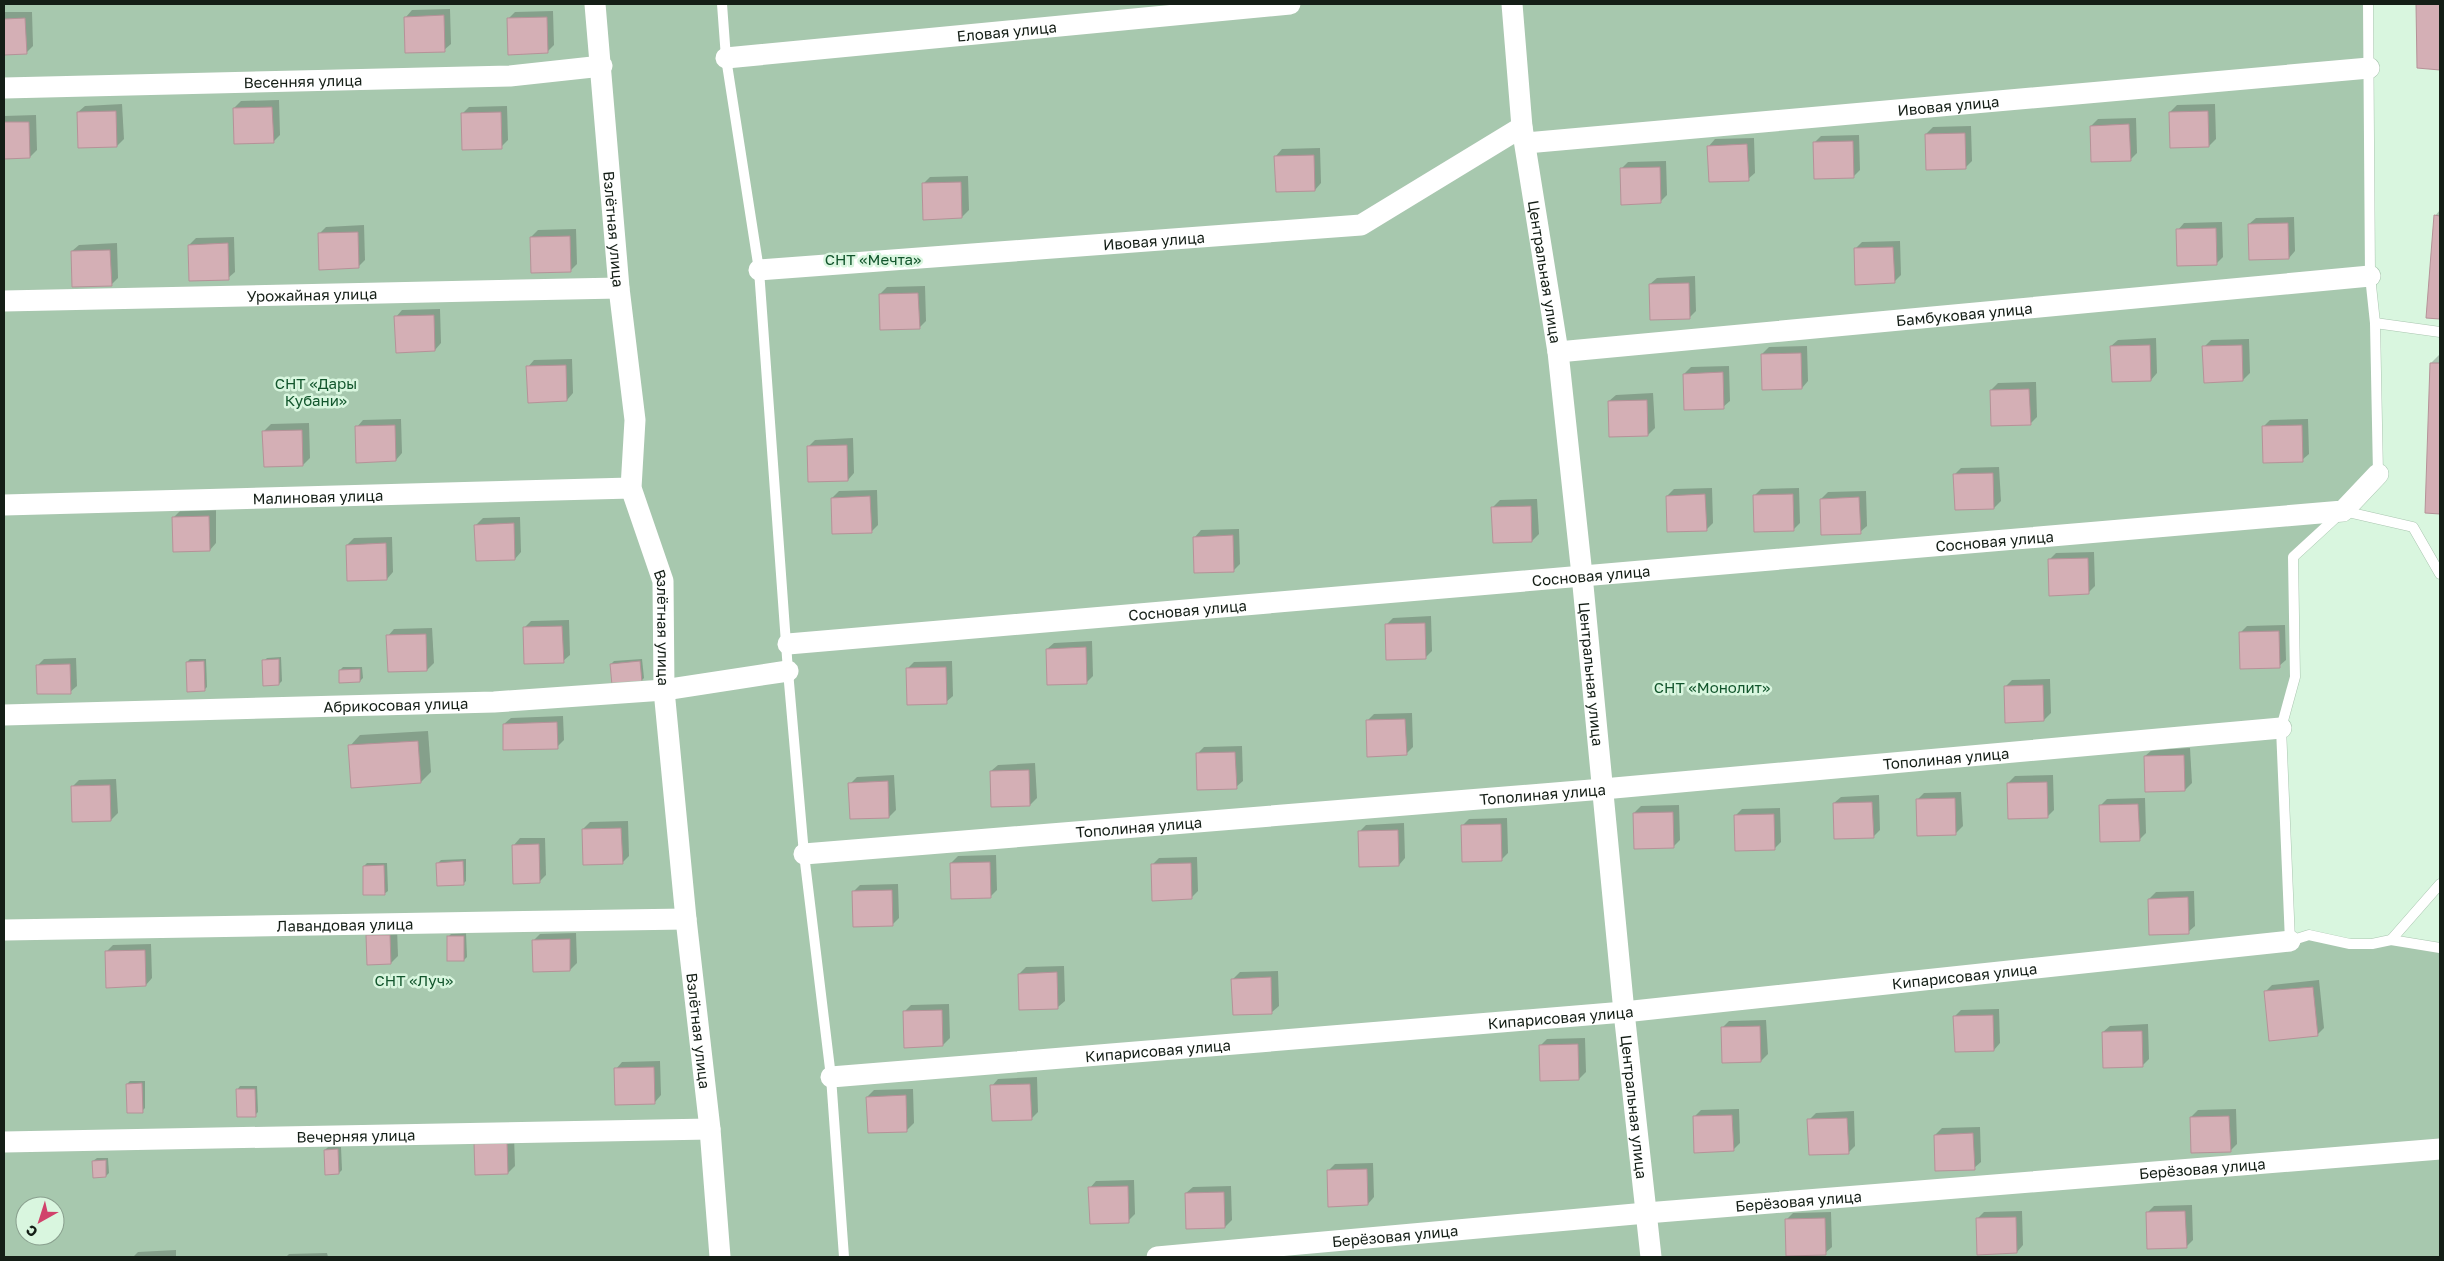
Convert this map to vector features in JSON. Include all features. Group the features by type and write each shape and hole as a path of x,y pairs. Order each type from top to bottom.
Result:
{"street":[{"name":"Взлётная улица","path":"595,4 602,66 619,288 635,420 631,488 663,581 664,690 686,919 710,1129 720,1257"},
{"name":"Еловая улица","path":"726,58 1290,4"},
{"name":"Центральная улица","path":"1512,4 1524,135 1558,352 1582,576 1624,1012 1652,1257"},
{"name":"Весенняя улица","path":"4,88 510,76 602,66"},
{"name":"Ивовая улица","path":"760,270 1360,225 1524,135 2369,68"},
{"name":"Бамбуковая улица","path":"1558,352 2370,276"},
{"name":"Урожайная улица","path":"4,301 619,288"},
{"path":"2343,511 2378,474"},
{"name":"Малиновая улица","path":"4,505 631,488"},
{"name":"Сосновая улица","path":"788,644 2343,511"},
{"name":"Абрикосовая улица","path":"4,715 494,702 664,690 788,671"},
{"name":"Тополиная улица","path":"804,854 1602,789 2281,728"},
{"name":"Лавандовая улица","path":"4,930 686,919"},
{"name":"Кипарисовая улица","path":"831,1077 1624,1012 2290,941"},
{"name":"Вечерняя улица","path":"4,1142 710,1129"},
{"name":"Берёзовая улица","path":"1157,1257 1646,1213 2440,1149"}],"lane":[{"path":"722,4 726,58 760,270 788,644 788,671 804,854 831,1077 844,1257"},
{"path":"2368,4 2370,276 2376,323 2378,474"},
{"path":"2376,323 2440,332"},
{"path":"2440,574 2413,527 2343,511 2293,558 2295,677 2281,728 2290,941 2309,935 2350,944 2372,944 2391,940 2440,948"},
{"path":"2391,940 2440,884"}],"green space":[{"path":"4,4 2368,4 2378,474 2293,558 2295,677 2281,728 2290,941 2309,935 2372,944 2440,948 2440,1257 4,1257"}],"building":[{"path":"2416,4 2440,4 2440,70 2417,68"},
{"path":"444,15 445,52 405,53 404,17"},
{"path":"547,17 548,53 508,55 507,18"},
{"path":"25,18 27,54 4,55 4,19"},
{"path":"272,107 274,143 234,144 233,108"},
{"path":"116,111 117,147 78,148 77,112"},
{"path":"2208,111 2209,147 2170,148 2169,112"},
{"path":"501,112 502,149 462,150 461,113"},
{"path":"4,122 29,122 30,158 4,159"},
{"path":"2129,124 2131,161 2091,162 2090,126"},
{"path":"1965,133 1966,169 1926,170 1925,134"},
{"path":"1853,141 1854,178 1814,179 1813,142"},
{"path":"1747,144 1749,181 1709,182 1707,146"},
{"path":"1314,155 1315,191 1276,192 1274,156"},
{"path":"1660,167 1661,203 1621,205 1620,168"},
{"path":"961,182 962,218 923,220 922,183"},
{"path":"2434,215 2440,216 2440,319 2426,318"},
{"path":"2288,223 2289,259 2249,260 2248,224"},
{"path":"2216,228 2217,265 2177,266 2176,229"},
{"path":"358,232 359,268 319,270 318,233"},
{"path":"570,236 571,272 531,273 530,237"},
{"path":"228,243 229,280 189,281 188,245"},
{"path":"1893,247 1895,283 1855,285 1854,248"},
{"path":"110,250 112,286 72,287 71,251"},
{"path":"1689,283 1690,319 1650,320 1649,284"},
{"path":"918,293 920,329 880,330 879,294"},
{"path":"434,315 435,351 396,353 394,316"},
{"path":"2150,345 2151,381 2112,382 2110,346"},
{"path":"2242,345 2243,381 2204,383 2202,346"},
{"path":"1801,353 1802,389 1762,390 1761,354"},
{"path":"2430,363 2440,363 2440,514 2425,513"},
{"path":"566,365 567,401 528,403 526,366"},
{"path":"1723,372 1724,409 1684,410 1683,374"},
{"path":"2029,389 2031,425 1991,426 1990,390"},
{"path":"1647,400 1648,436 1609,437 1608,401"},
{"path":"395,425 396,461 356,463 355,426"},
{"path":"2302,425 2303,462 2263,463 2262,426"},
{"path":"302,430 303,466 264,467 262,431"},
{"path":"847,445 848,481 808,482 807,446"},
{"path":"1993,473 1994,509 1955,510 1953,474"},
{"path":"1705,494 1707,531 1667,532 1666,496"},
{"path":"1793,494 1794,531 1754,532 1753,495"},
{"path":"870,496 872,533 832,534 831,498"},
{"path":"1859,497 1861,534 1821,535 1820,499"},
{"path":"1531,506 1532,542 1493,543 1491,507"},
{"path":"209,516 210,551 173,552 172,517"},
{"path":"514,523 515,560 476,561 474,525"},
{"path":"1233,535 1234,572 1194,573 1193,537"},
{"path":"386,543 387,580 347,581 346,545"},
{"path":"2088,558 2089,594 2049,596 2048,559"},
{"path":"1425,623 1426,659 1386,660 1385,624"},
{"path":"562,626 564,663 524,664 523,627"},
{"path":"2279,631 2280,668 2240,669 2239,632"},
{"path":"426,634 427,671 388,672 386,635"},
{"path":"1086,647 1087,684 1047,685 1046,649"},
{"path":"279,659 279,685 263,686 262,660"},
{"path":"204,661 205,691 187,692 186,662"},
{"path":"640,661 642,682 612,685 610,664"},
{"path":"70,664 71,694 37,694 36,665"},
{"path":"946,667 947,704 907,705 906,668"},
{"path":"360,669 360,682 339,683 339,670"},
{"path":"2043,685 2044,721 2005,723 2004,686"},
{"path":"1405,719 1407,755 1367,757 1366,720"},
{"path":"557,722 558,749 503,750 503,724"},
{"path":"418,741 421,783 351,788 348,745"},
{"path":"1235,752 1237,789 1197,790 1196,753"},
{"path":"2184,755 2185,791 2145,792 2144,756"},
{"path":"1029,770 1030,806 991,807 990,771"},
{"path":"888,781 889,818 850,819 848,783"},
{"path":"2047,782 2048,818 2008,819 2007,783"},
{"path":"110,785 111,821 72,822 71,786"},
{"path":"1955,798 1956,835 1917,836 1916,799"},
{"path":"1872,802 1874,838 1834,839 1833,803"},
{"path":"2138,804 2140,841 2100,842 2099,805"},
{"path":"1673,812 1674,848 1634,849 1633,813"},
{"path":"1774,814 1775,850 1735,851 1734,815"},
{"path":"1501,824 1502,861 1462,862 1461,825"},
{"path":"621,828 623,864 583,865 582,829"},
{"path":"1398,830 1399,866 1359,867 1358,831"},
{"path":"539,844 540,883 513,884 512,845"},
{"path":"463,861 464,885 437,886 436,863"},
{"path":"990,862 991,898 951,899 950,863"},
{"path":"1191,863 1192,899 1152,901 1151,864"},
{"path":"384,865 385,895 363,895 363,866"},
{"path":"892,890 893,926 853,927 852,891"},
{"path":"2188,897 2189,934 2149,935 2148,899"},
{"path":"366,935 390,935 391,964 367,965"},
{"path":"447,936 464,936 464,961 447,961"},
{"path":"570,939 570,971 533,972 532,940"},
{"path":"145,950 146,986 106,988 105,951"},
{"path":"1057,972 1058,1009 1019,1010 1018,974"},
{"path":"1271,977 1272,1014 1233,1015 1231,979"},
{"path":"2313,987 2318,1036 2269,1041 2264,991"},
{"path":"942,1010 943,1046 904,1048 903,1011"},
{"path":"1993,1015 1994,1051 1955,1052 1953,1016"},
{"path":"1760,1026 1761,1062 1722,1063 1721,1027"},
{"path":"2142,1031 2143,1067 2103,1068 2102,1032"},
{"path":"1578,1044 1579,1080 1540,1081 1539,1045"},
{"path":"654,1067 655,1104 615,1105 614,1068"},
{"path":"142,1083 143,1113 127,1113 126,1084"},
{"path":"1030,1084 1032,1120 992,1121 990,1085"},
{"path":"236,1089 255,1089 256,1117 237,1117"},
{"path":"906,1095 907,1132 868,1133 866,1097"},
{"path":"1732,1115 1734,1151 1694,1153 1693,1116"},
{"path":"2229,1116 2231,1152 2191,1153 2190,1117"},
{"path":"1847,1118 1849,1154 1809,1155 1807,1119"},
{"path":"1973,1133 1975,1170 1935,1171 1934,1135"},
{"path":"507,1142 508,1174 475,1175 474,1143"},
{"path":"338,1149 339,1174 325,1175 324,1150"},
{"path":"106,1160 106,1177 93,1178 92,1161"},
{"path":"1367,1169 1368,1205 1328,1207 1327,1170"},
{"path":"1128,1186 1129,1223 1090,1224 1088,1187"},
{"path":"1224,1192 1225,1228 1186,1229 1185,1193"},
{"path":"2185,1211 2187,1248 2147,1249 2146,1212"},
{"path":"2016,1217 2017,1253 1977,1255 1976,1218"},
{"path":"1825,1218 1826,1255 1786,1256 1785,1219"}],"park label":[{"name":"СНТ «Мечта»","path":"873,259"},
{"name":"СНТ «Дары Кубани»","path":"316,392"},
{"name":"СНТ «Монолит»","path":"1712,687"},
{"name":"СНТ «Луч»","path":"414,980"}]}
